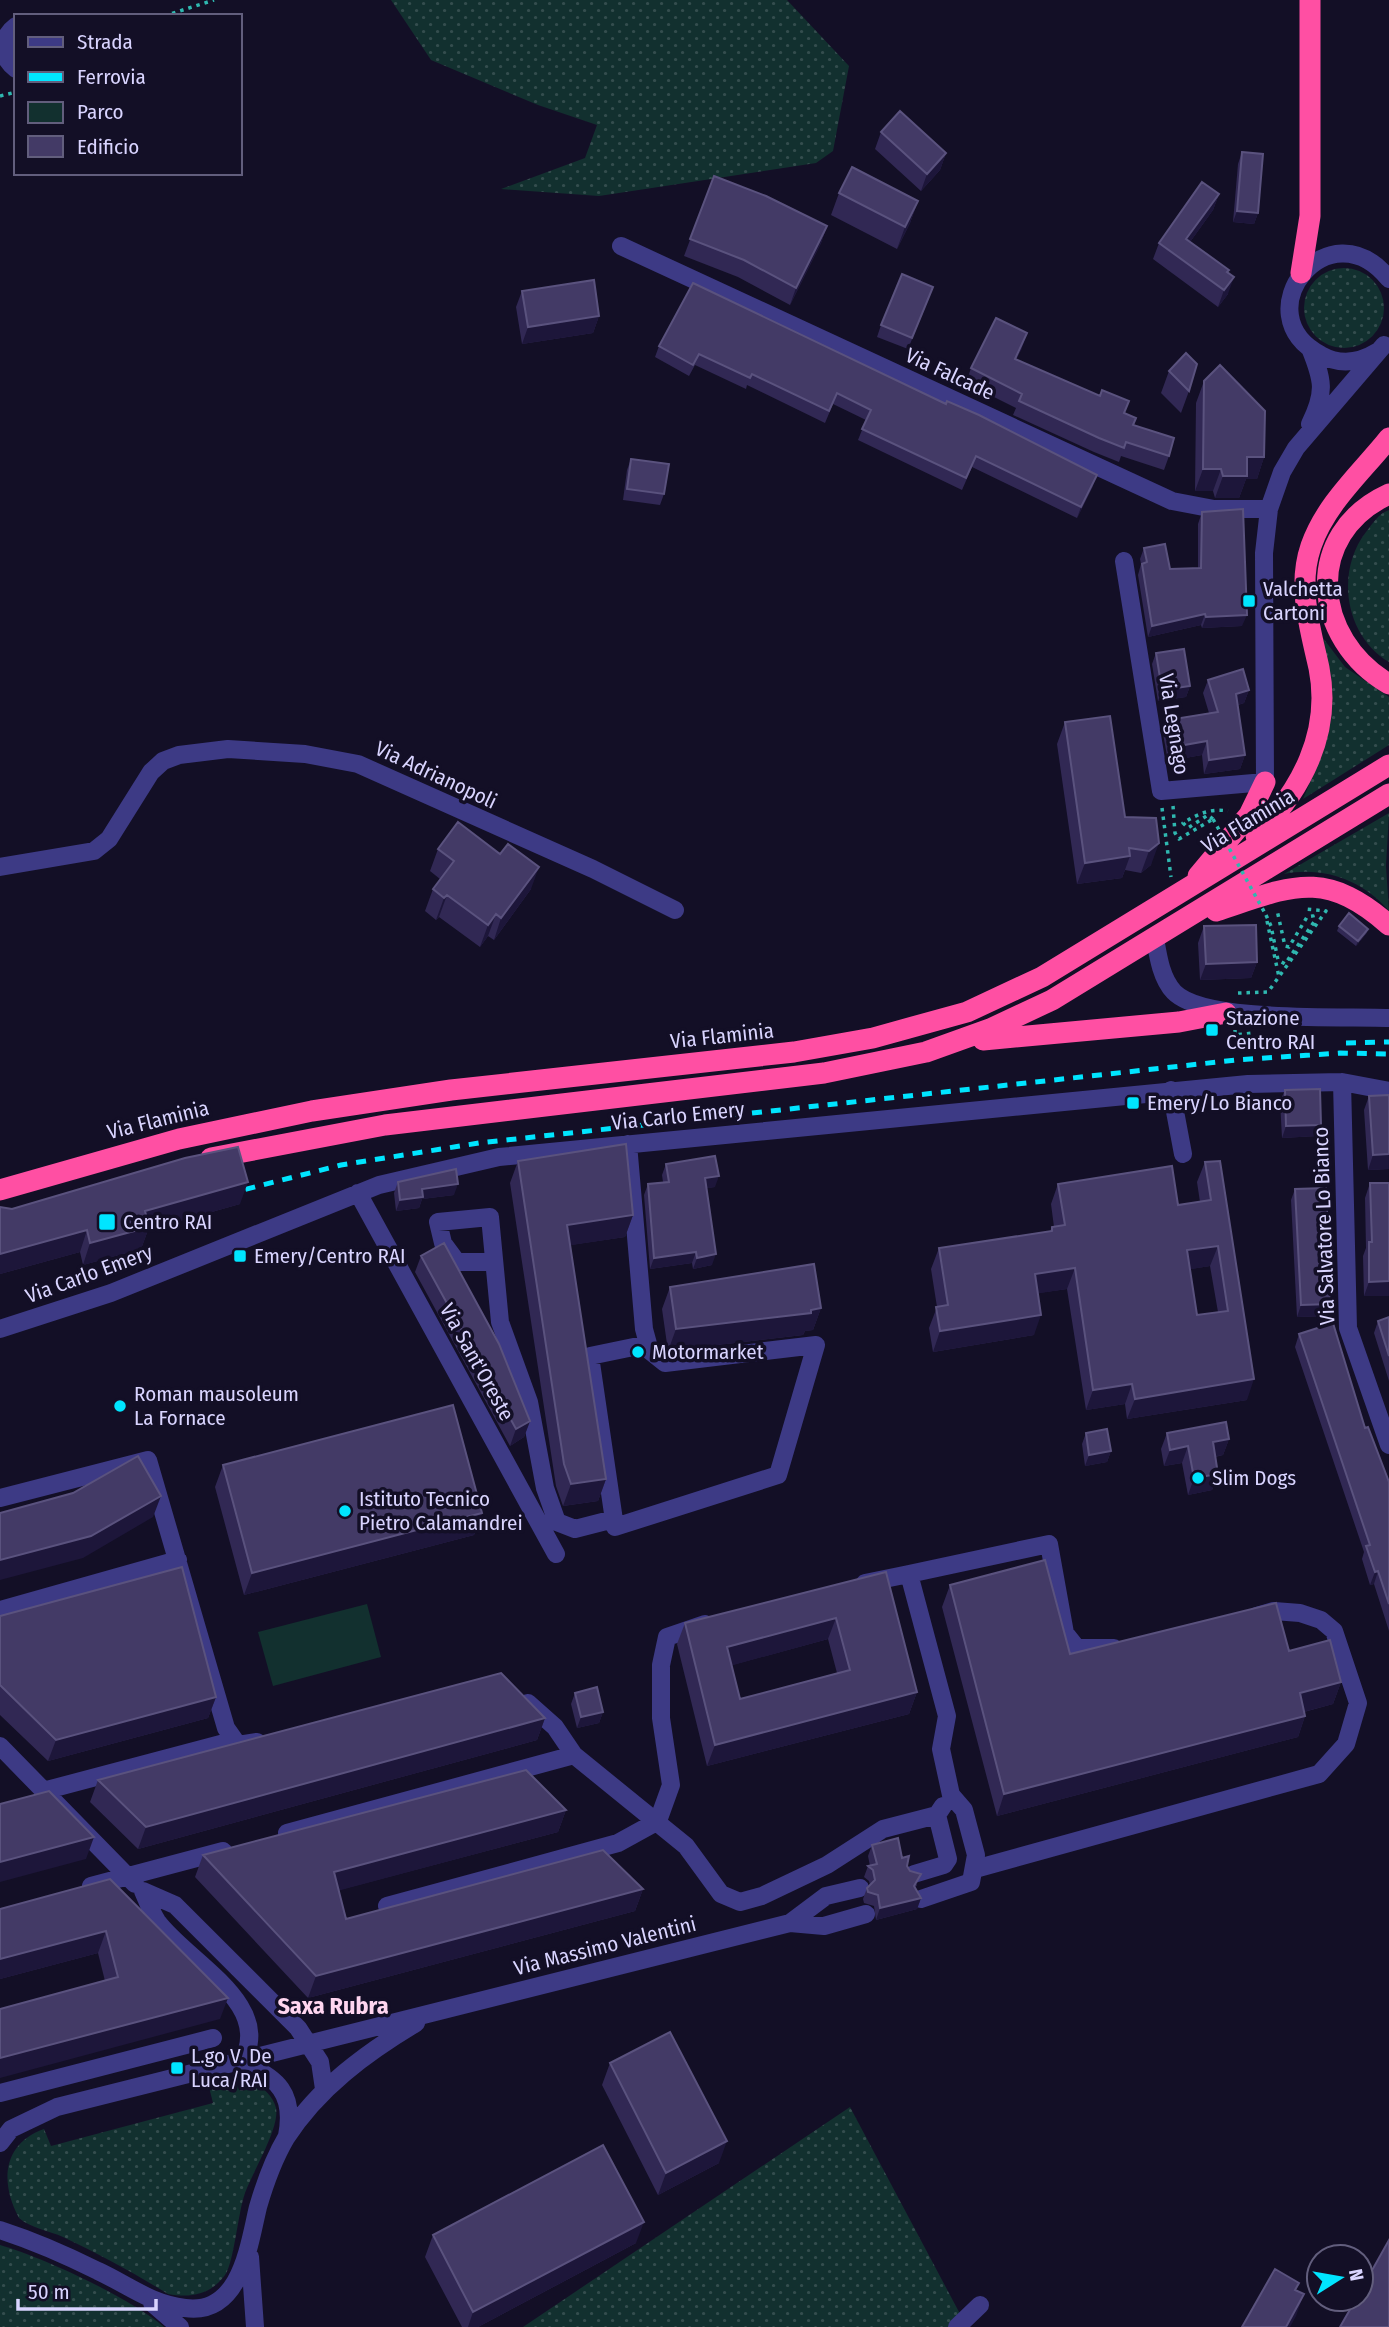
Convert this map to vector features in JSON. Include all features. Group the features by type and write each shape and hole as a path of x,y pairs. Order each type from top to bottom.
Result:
{"highway":[{"path":"1301,273 1310,216 1310,0"},
{"path":"1232,860 1285,805 1312,752 1321,694 1304,595 1306,565 1311,547 1327,513 1389,438"},
{"path":"1389,494 1359,513 1344,532 1330,560 1327,587 1331,616 1342,642 1368,670 1389,684"},
{"name":"Via Flaminia","path":"0,1190 179,1139 312,1111 451,1090 759,1057 910,1029 967,1012 1014,992 1389,765"},
{"path":"1182,891 1250,816 1265,782"},
{"path":"946,1045 1052,1000 1389,794"},
{"path":"1180,922 1264,893 1302,887 1351,897 1389,925"},
{"path":"187,1164 385,1125 824,1073 946,1045 1061,1030 1180,1022 1226,1013"}],"street":[{"path":"8,69 3,45 14,27"},
{"name":"Via Falcade","path":"621,246 1172,501 1214,509 1269,509"},
{"path":"1385,271 1353,255 1339,254 1320,259 1301,273 1292,294 1290,317 1298,336 1310,348 1322,356 1343,362 1365,358 1386,342"},
{"path":"1265,782 1264,553 1269,509 1282,472 1305,437 1386,342"},
{"path":"1305,437 1322,392 1320,376 1310,348"},
{"name":"Via Legnago","path":"1124,561 1161,791 1265,782"},
{"name":"Via Adrianopoli","path":"0,867 94,851 109,839 151,772 163,761 179,755 228,749 305,754 358,764 593,869 675,910"},
{"path":"1155,937 1161,967 1172,990 1189,1003 1226,1013 1389,1018"},
{"name":"Via Carlo Emery","path":"0,1329 124,1288 358,1193 499,1157 1248,1084 1342,1082 1389,1091"},
{"name":"Via Salvatore Lo Bianco","path":"1342,1082 1348,1328 1389,1445"},
{"path":"1171,1090 1183,1154"},
{"path":"628,1144 644,1329 650,1351 665,1363 816,1345 778,1475 615,1527 590,1356 648,1344"},
{"name":"Via Sant'Oreste","path":"358,1193 555,1554"},
{"path":"494,1262 500,1322 529,1402 545,1488 557,1522 575,1529 614,1519"},
{"path":"0,1498 148,1460 226,1728 238,1745 275,1738"},
{"path":"853,1586 1049,1544 1065,1633 1077,1648 1105,1650 1131,1645"},
{"path":"0,1610 178,1560"},
{"path":"909,1574 947,1716 941,1749 951,1795 964,1810 976,1855 971,1882 920,1899"},
{"path":"975,1868 1319,1774 1346,1744 1358,1703 1334,1630 1321,1620 1300,1613 1274,1611 1234,1622"},
{"path":"387,1906 618,1843 658,1821 671,1785 660,1718 661,1665 667,1637 676,1632 725,1619"},
{"path":"513,1690 555,1727 574,1755 686,1846 722,1894 740,1902 762,1896 827,1865 883,1829 937,1815 951,1795"},
{"path":"43,1791 233,1741"},
{"path":"0,1746 143,1891 157,1920 238,2001 250,2022 251,2046 241,2063 265,2072 281,2087 291,2116 286,2138"},
{"path":"269,1838 574,1755"},
{"path":"914,1874 944,1865 948,1858 937,1815"},
{"path":"73,1890 243,1845"},
{"path":"790,1923 826,1896 860,1888"},
{"path":"143,1891 175,1905 291,2020 320,2062 324,2089"},
{"path":"790,1923 824,1926 866,1914"},
{"name":"Via Massimo Valentini","path":"57,2107 241,2063 790,1923"},
{"path":"146,2299 190,2309 214,2303 233,2288 250,2253 269,2171 286,2138 324,2089 373,2049 432,2013"},
{"path":"0,2093 213,2038"},
{"path":"0,2121 57,2107"},
{"path":"0,2143 11,2129 57,2107"},
{"path":"0,2221 7,2233 40,2242 102,2272 146,2299 180,2327"},
{"path":"250,2253 255,2327"},
{"path":"957,2327 980,2305"}],"path":[{"path":"170,14 214,0"},
{"path":"1161,802 1182,891"},
{"path":"1185,804 1173,806 1176,838 1179,839 1213,819"},
{"path":"1198,814 1183,824 1188,828 1208,815 1213,819 1272,926 1279,960 1285,964 1314,922 1313,916 1307,917 1289,947 1284,946 1276,905"},
{"path":"1236,993 1268,992 1326,911 1301,908"},
{"path":"1266,915 1279,977"}],"green space":[{"path":"391,0 787,0 849,66 833,151 816,163 599,196 501,189 585,158 597,125 538,105 431,60"},
{"path":"1344,268 1359,271 1372,280 1381,293 1384,308 1381,323 1372,336 1359,345 1344,348 1329,345 1316,336 1307,323 1304,308 1307,293 1316,280 1329,271"},
{"path":"1389,510 1389,662 1374,651 1362,636 1349,602 1348,584 1356,548 1376,519"},
{"path":"1323,638 1345,667 1389,697 1389,745 1303,799 1319,757 1327,720 1328,683"},
{"path":"1389,813 1386,866 1389,911 1367,891 1341,878 1313,872 1284,874"},
{"path":"367,1604 381,1657 273,1686 258,1632"},
{"path":"241,2079 258,2085 267,2093 274,2102 276,2117 270,2138 245,2193 228,2269 213,2287 200,2294 168,2294 90,2250 19,2218 7,2178 13,2155 20,2144 30,2136 44,2129 51,2146 213,2103 209,2087"},
{"path":"850,2107 967,2327 523,2327"},
{"path":"0,2245 85,2280 130,2304 164,2327 0,2327"}],"building":[{"path":"900,111 946,153 927,174 881,132"},
{"path":"1242,152 1263,154 1258,213 1237,211"},
{"path":"852,167 918,201 905,227 839,193"},
{"path":"714,176 766,196 827,226 796,288 744,260 690,239"},
{"path":"1202,182 1219,194 1186,239 1229,270 1227,272 1234,277 1224,290 1159,243"},
{"path":"902,274 933,287 912,338 881,325"},
{"path":"594,280 599,316 528,327 522,291"},
{"path":"693,283 946,404 947,401 979,415 1097,475 1081,507 976,456 966,478 862,429 871,410 837,393 829,411 752,374 750,378 699,354 693,365 659,346"},
{"path":"996,318 1027,333 1015,359 1100,396 1102,390 1129,401 1124,413 1136,418 1133,425 1174,438 1169,456 1126,442 1124,448 1099,438 1019,401 1022,394 971,368"},
{"path":"1186,353 1197,364 1189,391 1169,371"},
{"path":"1220,365 1265,411 1264,457 1247,457 1247,476 1223,476 1221,469 1203,469 1204,381"},
{"path":"631,459 669,464 664,494 627,489"},
{"path":"1243,509 1247,615 1206,617 1205,614 1152,626 1142,564 1147,562 1144,548 1165,544 1170,569 1201,568 1202,512"},
{"path":"1184,649 1190,686 1162,690 1156,653"},
{"path":"1243,669 1249,690 1236,694 1245,755 1209,760 1207,741 1173,747 1168,720 1218,712 1208,680"},
{"path":"1110,716 1125,817 1156,818 1159,843 1149,851 1129,848 1130,856 1085,863 1065,722"},
{"path":"458,822 500,854 508,844 539,867 501,918 496,914 488,925 447,895 444,898 433,889 454,861 438,849"},
{"path":"1349,913 1368,929 1358,941 1339,926"},
{"path":"1256,925 1257,962 1206,964 1204,926"},
{"path":"1320,1089 1321,1125 1286,1126 1285,1090"},
{"path":"1389,1095 1389,1154 1373,1155 1369,1096"},
{"path":"626,1144 633,1215 567,1225 606,1479 571,1484 564,1464 518,1161"},
{"path":"238,1147 248,1182 145,1211 149,1227 90,1243 87,1230 0,1254 0,1207 12,1209 185,1158"},
{"path":"715,1156 719,1176 705,1178 716,1254 697,1258 696,1252 654,1258 648,1184 669,1182 666,1164"},
{"path":"1220,1161 1254,1379 1135,1399 1132,1384 1093,1390 1075,1268 1035,1274 1041,1315 940,1331 936,1307 948,1305 939,1248 1052,1231 1052,1227 1065,1225 1058,1184 1172,1166 1178,1205 1211,1200 1205,1162","holes":["1218,1246 1228,1311 1197,1315 1187,1250"]},
{"path":"456,1169 458,1184 422,1189 423,1197 400,1200 398,1182"},
{"path":"1370,1183 1389,1183 1389,1281 1369,1282 1369,1242 1372,1242"},
{"path":"1326,1188 1331,1304 1301,1305 1295,1189"},
{"path":"444,1243 499,1344 530,1421 516,1429 421,1256"},
{"path":"814,1264 821,1308 811,1310 811,1313 676,1329 670,1287"},
{"path":"1389,1317 1389,1356 1378,1321"},
{"path":"1333,1323 1365,1428 1368,1427 1389,1482 1389,1604 1366,1546 1370,1545 1299,1334"},
{"name":"Istituto Tecnico Pietro Calamandrei","path":"453,1405 482,1513 252,1573 223,1465"},
{"path":"1226,1422 1229,1439 1213,1442 1218,1474 1194,1478 1188,1446 1170,1450 1167,1433"},
{"path":"1107,1429 1111,1451 1089,1455 1086,1433"},
{"path":"138,1456 161,1496 91,1536 0,1560 0,1513 73,1493"},
{"path":"1045,1560 1070,1654 1276,1603 1289,1651 1330,1640 1341,1682 1300,1693 1305,1716 1004,1794 950,1585"},
{"path":"182,1567 216,1697 56,1740 0,1685 0,1616"},
{"path":"886,1572 917,1692 715,1745 685,1623","holes":["836,1618 850,1670 740,1699 727,1647"]},
{"path":"501,1673 545,1718 146,1827 98,1780"},
{"path":"597,1687 603,1712 581,1717 575,1693"},
{"path":"526,1770 566,1810 334,1872 346,1919 603,1850 643,1889 316,1976 203,1855"},
{"path":"49,1791 94,1837 0,1862 0,1804"},
{"path":"898,1838 902,1858 909,1856 907,1866 910,1871 921,1874 914,1886 921,1898 880,1908 878,1895 868,1892 867,1888 875,1880 873,1870 868,1866 877,1864 872,1845"},
{"path":"110,1879 228,1998 0,2058 0,2009 118,1977 106,1931 0,1959 0,1909"},
{"path":"670,2032 727,2141 666,2173 610,2063"},
{"path":"603,2145 644,2222 473,2312 433,2235"},
{"path":"1389,2240 1389,2327 1340,2327 1348,2313 1375,2313 1375,2265"},
{"path":"1275,2269 1299,2283 1295,2290 1304,2294 1286,2327 1242,2327"}],"railway":[{"path":"1346,1043 1389,1042"},
{"path":"227,1194 341,1165 479,1143 1236,1060 1340,1053 1389,1054"}],"place":[{"name":"Valchetta Cartoni","path":"1249,601"},
{"name":"Stazione Centro RAI","path":"1212,1030"},
{"name":"Emery/Lo Bianco","path":"1133,1103"},
{"name":"Centro RAI","path":"107,1222"},
{"name":"Emery/Centro RAI","path":"240,1256"},
{"name":"Motormarket","path":"638,1352"},
{"name":"Roman mausoleum La Fornace","path":"120,1406"},
{"name":"Slim Dogs","path":"1198,1478"},
{"name":"Istituto Tecnico Pietro Calamandrei","path":"345,1511"},
{"name":"L.go V. De Luca/RAI","path":"177,2068"}],"district":[{"name":"Saxa Rubra","path":"333,2006"}]}
